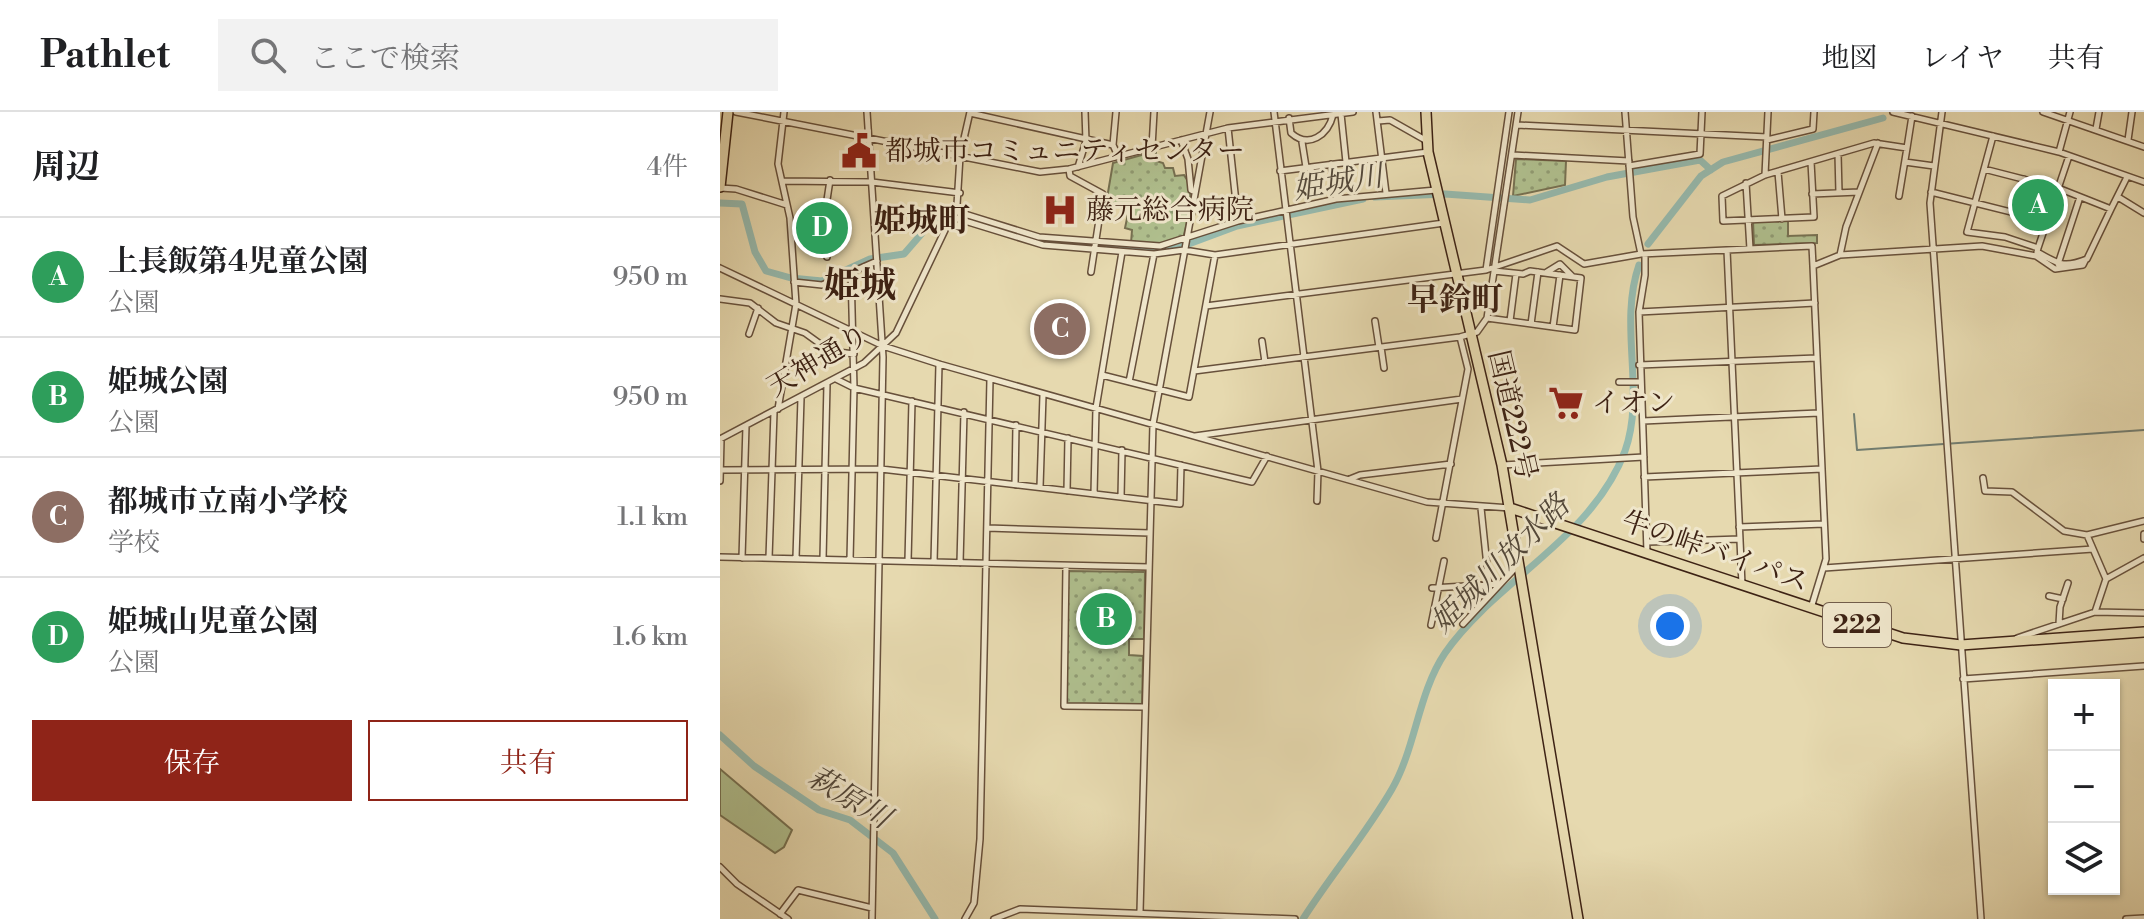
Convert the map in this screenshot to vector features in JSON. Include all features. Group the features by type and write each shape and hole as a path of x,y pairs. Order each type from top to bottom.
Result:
{"highway":[{"path":"720,188 722,143 728,112"},
{"name":"国道222号","path":"1426,112 1428,146 1456,274 1465,336 1502,465 1578,919"},
{"name":"牛の峠バイパス","path":"1510,508 1647,547 1742,585 1878,633 1961,645 2003,643 2042,635 2144,632"},
{"path":"1512,529 1528,512"}],"street":[{"path":"736,112 871,136 1026,171 1069,169 1228,128 1353,112"},
{"path":"769,558 776,411 796,304 787,205 777,152 784,112"},
{"path":"867,112 883,346 872,919"},
{"path":"969,112 1113,145"},
{"name":"天神通り","path":"720,439 854,369 896,333 954,213 960,193 960,156 969,112"},
{"path":"1078,167 1086,141 1085,112"},
{"path":"1116,112 1113,145 1118,156"},
{"path":"1152,147 1154,112"},
{"path":"1140,912 1153,424 1210,112"},
{"path":"1274,112 1318,471 1317,501"},
{"path":"1376,112 1386,193"},
{"path":"1503,195 1509,112"},
{"path":"1486,270 1513,155 1518,112"},
{"path":"1625,112 1634,227 1643,254 1645,275 1639,312 1638,382 1643,421 1647,547 1740,539"},
{"path":"1513,155 1629,166 1700,154 1702,112"},
{"path":"1765,175 1768,112"},
{"path":"1517,125 1767,139 1813,129 1814,112"},
{"path":"1893,112 2059,152 2144,182"},
{"path":"1942,112 1931,192 1933,249 1981,919"},
{"path":"2043,112 2070,115 2096,129 2144,147"},
{"path":"2096,129 2099,112"},
{"path":"2128,140 2132,112"},
{"path":"1302,142 1313,140 1325,131 1337,114"},
{"path":"1337,114 1346,162"},
{"path":"2059,152 2070,115"},
{"path":"1899,196 1912,116"},
{"path":"1289,118 1289,130 1302,142 1313,186"},
{"path":"1378,121 1390,120 1428,146"},
{"path":"1228,128 1238,221"},
{"path":"1993,136 1967,232 2005,237 2038,248"},
{"path":"1181,140 1188,159 1191,190 1195,192"},
{"path":"1811,162 1814,217 1723,221 1722,196 1765,175 1878,143 1907,148"},
{"path":"1840,255 1864,174 1876,156 1878,143"},
{"path":"1280,171 1382,158 1428,146"},
{"path":"1838,154 1839,193"},
{"path":"2069,156 2037,252 2058,264 2085,261"},
{"path":"1905,162 1934,166"},
{"path":"1331,164 1336,199"},
{"path":"1069,169 1070,176 1103,194 1091,272"},
{"path":"1984,169 2058,188 2111,209"},
{"path":"1778,172 1782,219"},
{"path":"1813,266 1840,255 1988,246 2036,256 2055,269 2083,265 2127,177"},
{"path":"2015,212 2024,179"},
{"path":"827,257 831,220 825,213 830,180"},
{"path":"781,181 872,182 960,193"},
{"path":"1746,183 1750,249"},
{"path":"720,188 736,189 787,205"},
{"path":"1812,194 1859,192"},
{"path":"1931,192 2047,221"},
{"path":"954,213 1043,245 1160,246 1238,221 1286,216 1336,199 1386,193 1438,194"},
{"path":"2058,264 2080,197"},
{"path":"2118,197 2144,213"},
{"path":"1194,371 1465,336 1484,326 1501,205"},
{"path":"1096,246 1122,252 1154,254 1184,250 1215,255 1444,223"},
{"path":"1494,270 1557,246 1584,264 1643,254 1812,246 1824,568 1811,608"},
{"path":"1727,250 1742,585"},
{"path":"1094,494 1096,408 1122,252"},
{"path":"1129,382 1154,254"},
{"path":"1102,375 1189,397 1215,255"},
{"path":"794,279 822,285 877,261"},
{"path":"1546,273 1560,264 1572,276"},
{"path":"720,268 853,333 939,364 1444,505 1510,508"},
{"path":"1206,306 1486,270 1581,278 1575,330 1487,318"},
{"path":"850,560 854,388 851,272"},
{"path":"1531,324 1538,272"},
{"path":"1510,321 1516,274"},
{"path":"1553,327 1560,275"},
{"path":"720,299 750,303 776,323 791,328 830,351 854,354"},
{"path":"1639,312 1815,303"},
{"path":"749,334 758,308"},
{"path":"1375,321 1384,368"},
{"path":"1436,538 1468,369 1465,336"},
{"path":"1262,341 1265,362"},
{"path":"1639,365 1817,358"},
{"path":"934,562 939,364"},
{"path":"836,379 854,388 1252,482 1267,456"},
{"path":"969,917 980,839 990,379"},
{"path":"1619,382 1638,382"},
{"path":"823,559 827,384"},
{"path":"1040,487 1043,395"},
{"path":"796,558 801,397"},
{"path":"1195,436 1462,399"},
{"path":"908,561 912,401"},
{"path":"960,563 964,412"},
{"path":"1643,421 1819,413"},
{"path":"1015,485 1016,425"},
{"path":"742,558 746,426"},
{"path":"1067,491 1068,438"},
{"path":"720,439 720,481"},
{"path":"1121,498 1122,450"},
{"path":"1502,465 1644,457"},
{"path":"1349,479 1451,464"},
{"path":"721,470 881,469 1180,504 1181,465"},
{"path":"1644,477 1822,469"},
{"path":"1983,478 1985,491 2012,492 2064,531 2087,535 2144,521"},
{"path":"1481,508 1490,595"},
{"path":"1739,527 1824,524"},
{"path":"987,528 1150,533"},
{"path":"2087,535 2106,579 2095,612"},
{"path":"1824,568 2093,549"},
{"path":"720,557 1149,567"},
{"path":"2106,579 2144,558"},
{"path":"1431,625 1436,588 1444,561"},
{"path":"1066,566 1064,706 1144,707"},
{"path":"1463,624 1519,567"},
{"path":"2059,624 2068,583"},
{"path":"1436,588 1499,584"},
{"path":"2049,596 2063,599"},
{"path":"2042,635 2059,624 2095,612 2144,613"},
{"path":"2144,632 2144,643"},
{"path":"1963,679 2144,666"},
{"path":"720,867 788,919"},
{"path":"780,914 798,890 872,908"},
{"path":"994,919 1020,909 1293,918"},
{"path":"2126,919 2144,918"}],"green space":[{"path":"1156,151 1156,161 1163,163 1165,168 1173,168 1175,176 1184,175 1188,182 1190,206 1183,239 1161,245 1131,243 1132,230 1125,228 1129,209 1106,204 1113,163"},
{"path":"1516,159 1566,161 1565,185 1513,196"},
{"path":"2027,182 2054,189 2047,217 2024,213 2028,198 2021,195"},
{"path":"1788,220 1788,236 1817,235 1817,243 1754,245 1753,221"},
{"path":"1068,571 1145,572 1144,639 1129,639 1129,655 1143,656 1142,706 1065,704"},
{"path":"720,769 792,830 784,847 775,853 720,815"}],"waterway":[{"name":"姫城川","path":"1648,244 1701,176 1723,162 1883,118"},
{"name":"姫城川","path":"1375,197 1445,194 1530,200 1607,177 1700,160 1711,170"},
{"name":"姫城川","path":"720,203 742,204 755,252 766,271 791,278 822,281 870,259 904,254 937,216 945,213 1041,241 1156,251 1178,248 1237,226 1363,199"},
{"name":"姫城川放水路","path":"1303,919 1392,789 1407,756 1429,685 1445,653 1490,603 1567,534 1610,482 1625,451 1631,429 1631,311 1639,265"},
{"path":"1854,414 1857,450 2144,430"},
{"name":"萩原川","path":"720,735 754,766 819,810 850,820 893,853 935,919"}],"place":[{"name":"都城市コミュニティセンター","path":"859,151"},
{"name":"上長飯第4児童公園","path":"2038,205"},
{"name":"藤元総合病院","path":"1060,210"},
{"name":"姫城山児童公園","path":"822,228"},
{"name":"都城市立南小学校","path":"1060,329"},
{"name":"イオン","path":"1566,403"},
{"name":"姫城公園","path":"1106,619"}],"district":[{"name":"姫城町","path":"922,221"},
{"name":"姫城","path":"860,286"},
{"name":"早鈴町","path":"1455,300"}]}
